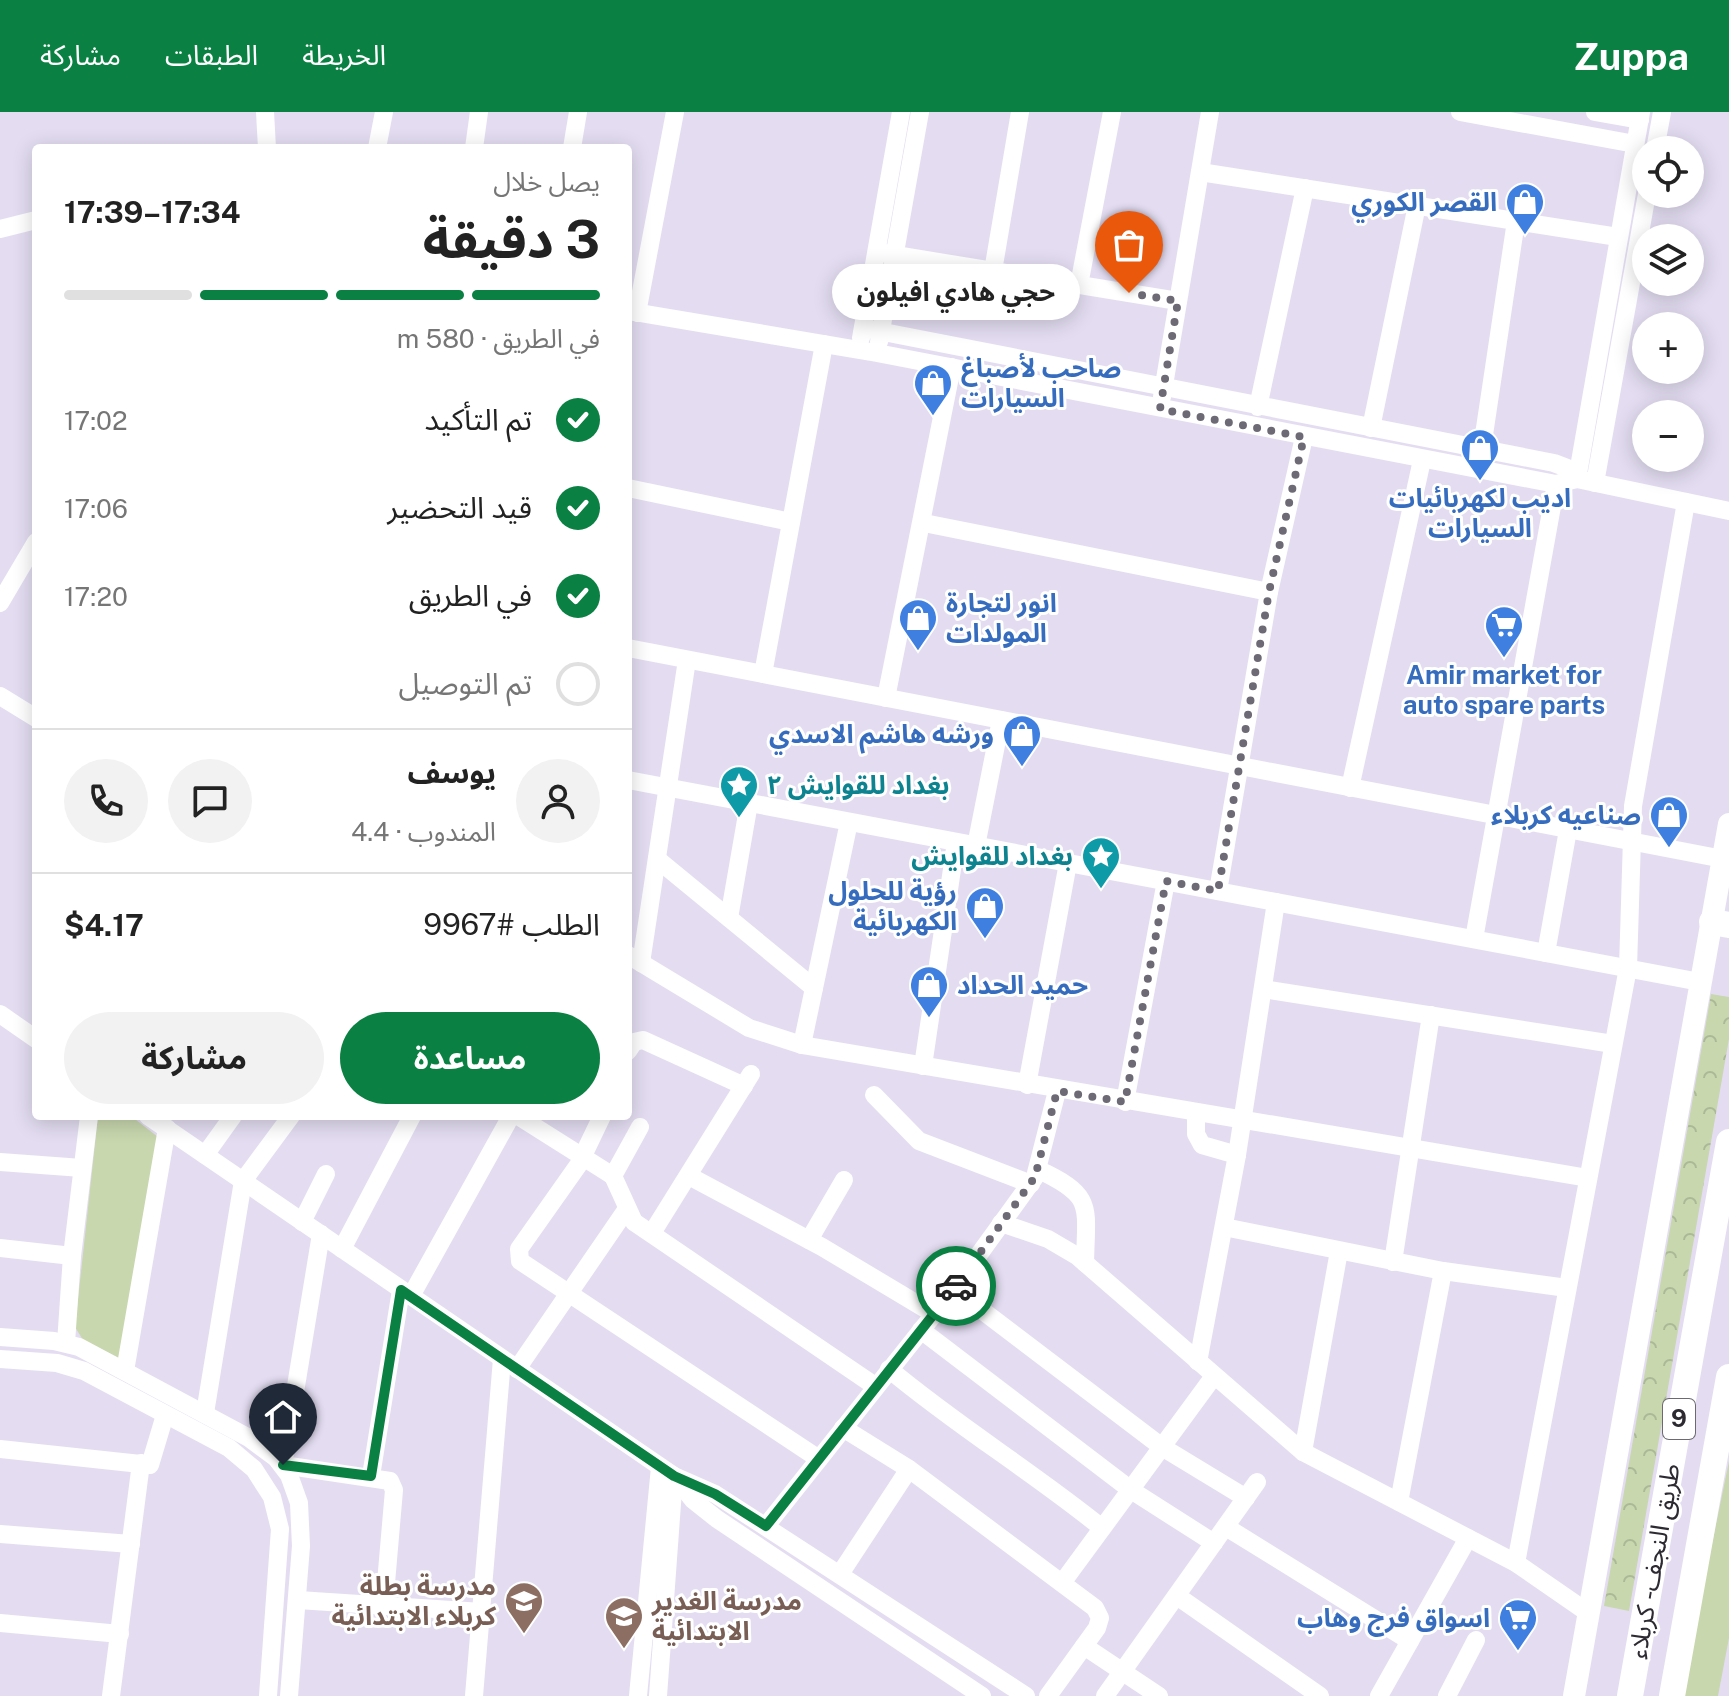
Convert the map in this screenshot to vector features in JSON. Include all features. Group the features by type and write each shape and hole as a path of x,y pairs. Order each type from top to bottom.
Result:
{"highway":[{"name":"طريق النجف - كربلاء","path":"1630,1696 1729,1142"},
{"name":"9","path":"1672,1696 1729,1377"},
{"path":"1676,1433 1678,1447 1689,1456 1710,1453 1717,1441"},
{"path":"1664,1505 1672,1495 1689,1492 1700,1498 1705,1515"}],"main road":[{"path":"1574,1696 1700,982 1721,924 1723,859 1729,824"}],"street":[{"path":"265,112 267,144"},
{"path":"378,144 384,112"},
{"path":"475,144 479,112"},
{"path":"573,144 578,112"},
{"path":"675,112 632,312 868,351 1422,460 1556,484 1586,481 1729,511"},
{"path":"901,112 906,139"},
{"path":"868,351 906,139 920,112"},
{"path":"993,271 1020,112"},
{"path":"1079,285 1112,112"},
{"path":"1160,409 1210,112"},
{"path":"1460,112 1632,143"},
{"path":"1595,112 1641,116 1637,136"},
{"path":"1658,136 1662,112"},
{"path":"1586,481 1618,237 1632,160"},
{"path":"1200,172 1618,237"},
{"path":"1258,407 1305,188"},
{"path":"1371,428 1417,205"},
{"path":"1586,481 1644,208"},
{"path":"0,229 32,221"},
{"path":"1482,448 1516,221"},
{"path":"886,254 1178,301"},
{"path":"872,330 1561,464 1586,481"},
{"path":"763,674 824,344"},
{"path":"886,698 924,523 952,367"},
{"path":"1218,891 1269,592 1304,437"},
{"path":"1350,788 1422,460"},
{"path":"1474,939 1556,484"},
{"path":"632,489 791,522"},
{"path":"1516,1563 1628,968 1633,806 1686,502"},
{"path":"924,523 1269,592"},
{"path":"0,603 30,569"},
{"path":"632,649 1723,859"},
{"path":"687,660 657,859 634,959 749,1028 802,1045 1057,1091 1588,1178"},
{"path":"0,696 32,716"},
{"path":"976,846 1001,720"},
{"path":"632,781 1700,982"},
{"path":"729,918 749,803"},
{"path":"802,1045 849,822"},
{"path":"1546,953 1568,830"},
{"path":"923,1066 956,842"},
{"path":"657,859 814,988"},
{"path":"1027,1085 1068,863"},
{"path":"1125,1102 1166,881"},
{"path":"1198,1362 1243,1120 1276,902"},
{"path":"1263,989 1613,1044"},
{"path":"1393,1262 1431,1015"},
{"path":"0,1038 6,1018 32,1036"},
{"path":"632,1045 643,1040 748,1080 652,1233"},
{"path":"766,1526 954,1289 1035,1177 1057,1091"},
{"path":"874,1095 919,1141 1074,1188 1082,1197 1086,1220 1085,1263"},
{"path":"1196,1113 1196,1134 1202,1145 1237,1155"},
{"path":"66,1343 72,1256 88,1120"},
{"path":"154,1120 667,1472 715,1494 1026,1696"},
{"path":"205,1155 230,1120"},
{"path":"205,1413 243,1181 288,1120"},
{"path":"342,1249 410,1120"},
{"path":"371,1476 406,1293 509,1120"},
{"path":"524,1120 613,1176 634,1222 875,1386"},
{"path":"600,1120 583,1157 518,1253 523,1264 819,1459"},
{"path":"613,1176 640,1127"},
{"path":"125,1371 167,1128"},
{"path":"0,1162 82,1168"},
{"path":"302,1222 326,1174"},
{"path":"689,1176 809,1240 934,1314"},
{"path":"809,1240 844,1180"},
{"path":"474,1696 510,1364 567,1294 626,1210"},
{"path":"1001,1223 1058,1243 1085,1263 1303,1452 1516,1563 1587,1612"},
{"path":"1224,1227 1443,1271 1567,1288"},
{"path":"283,1465 321,1234"},
{"path":"0,1248 72,1256"},
{"path":"1303,1452 1339,1251"},
{"path":"1399,1502 1443,1271"},
{"path":"954,1289 1162,1447 1246,1498"},
{"path":"921,1330 1131,1490 1214,1543"},
{"path":"0,1337 66,1343 205,1413 258,1444 283,1465 299,1503 301,1546 289,1696"},
{"path":"0,1359 70,1366 242,1457 272,1497 280,1529 268,1696"},
{"path":"889,1369 946,1417 1051,1487 1102,1528"},
{"path":"1062,1583 1214,1376"},
{"path":"0,1449 150,1465 158,1388"},
{"path":"843,1428 909,1469 1095,1608 1100,1618 1097,1628 1048,1696"},
{"path":"111,1696 141,1463"},
{"path":"283,1465 390,1481 394,1490 384,1606"},
{"path":"840,1574 909,1469"},
{"path":"638,1696 667,1472"},
{"path":"658,1696 667,1472"},
{"path":"667,1472 693,1500 717,1519 982,1696"},
{"path":"1105,1696 1257,1482"},
{"path":"1226,1527 1410,1641"},
{"path":"0,1534 131,1544"},
{"path":"1379,1696 1468,1538"},
{"path":"1177,1596 1320,1696"},
{"path":"298,1600 482,1612"},
{"path":"0,1623 120,1634"},
{"path":"273,1636 294,1639"},
{"path":"1454,1694 1476,1640"},
{"path":"1084,1646 1159,1696"}],"green space":[{"path":"1711,994 1729,997 1729,1039 1629,1611 1604,1606"},
{"path":"98,1120 136,1120 158,1137 119,1358 83,1340 75,1327"},
{"path":"1729,1461 1729,1638 1718,1696 1681,1696"}],"way so far":[{"path":"956,1286 1035,1177 1057,1091 1125,1102 1166,881 1218,891 1269,592 1304,437 1160,409 1178,301 1129,293"}],"place":[{"name":"القصر الكوري","path":"1525,236"},
{"name":"حجي هادي افيلون","path":"1129,293"},
{"name":"صاحب لأصباغ السيارات","path":"933,417"},
{"name":"اديب لكهربائيات السيارات","path":"1480,482"},
{"name":"انور لتجارة المولدات","path":"918,652"},
{"name":"Amir market for auto spare parts","path":"1504,659"},
{"name":"ورشه هاشم الاسدي","path":"1022,768"},
{"name":"بغداد للقوايش ٢","path":"739,819"},
{"name":"صناعيه كربلاء","path":"1669,849"},
{"name":"بغداد للقوايش","path":"1101,890"},
{"name":"رؤية للحلول الكهربائية","path":"985,940"},
{"name":"حميد الحداد","path":"929,1019"},
{"name":"مدرسة بطلة كربلاء الابتدائية","path":"524,1635"},
{"name":"مدرسة الغدير الابتدائية","path":"624,1650"},
{"name":"اسواق فرج وهاب","path":"1518,1652"}],"route":[{"path":"283,1465 371,1476 401,1290 674,1476 715,1494 766,1526 956,1286"}]}
